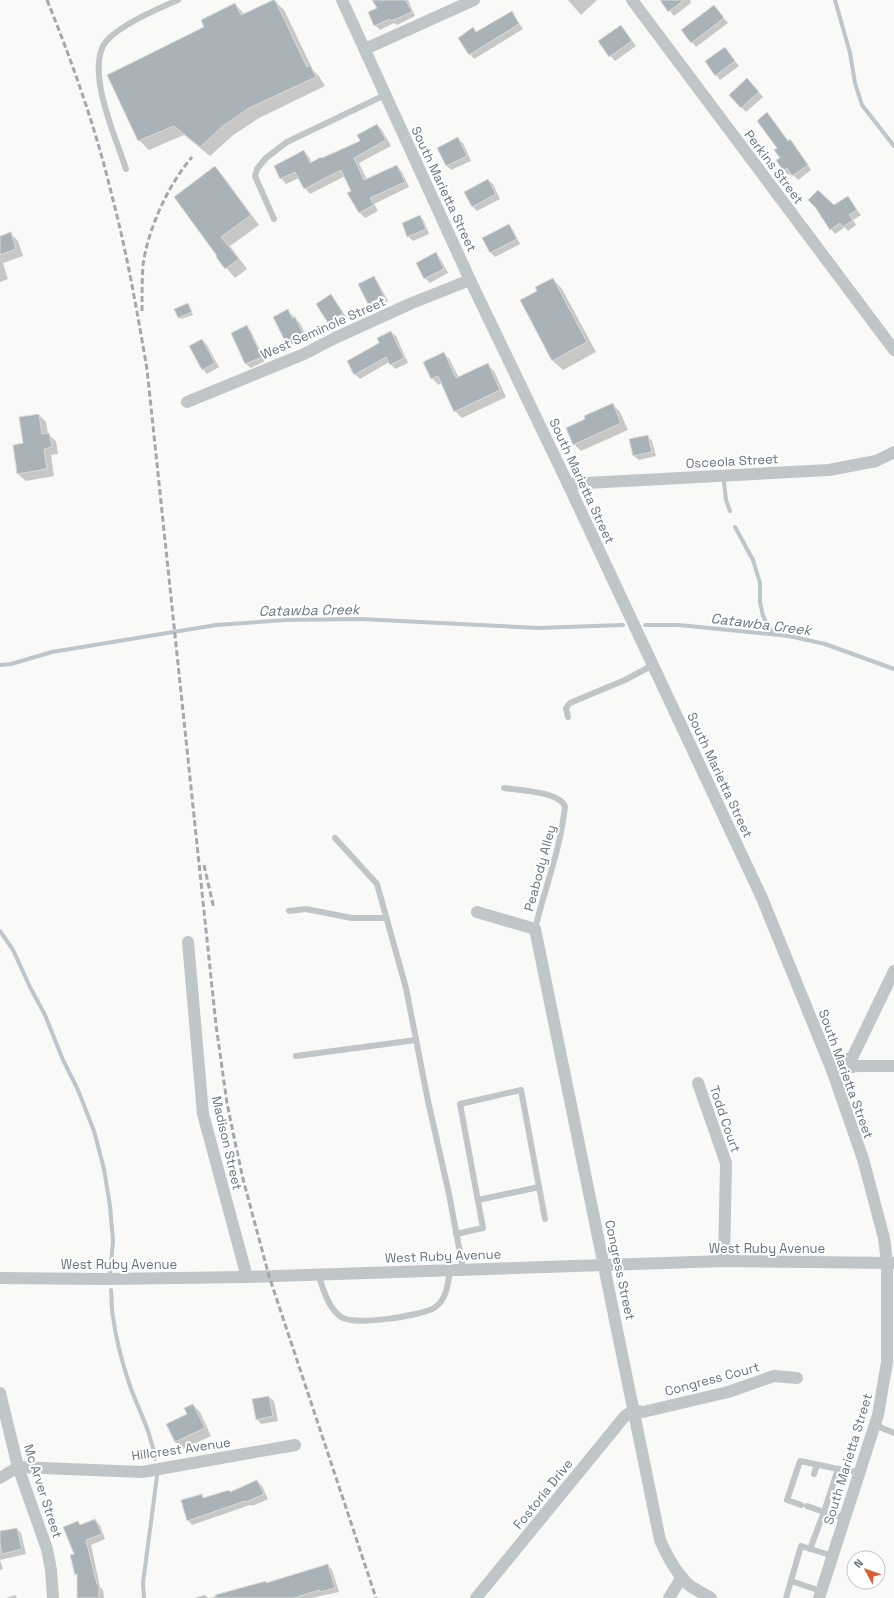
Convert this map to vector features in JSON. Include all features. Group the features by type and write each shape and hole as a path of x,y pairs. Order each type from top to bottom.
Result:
{"street":[{"name":"South Marietta Street","path":"342,0 470,280 568,484 762,898 832,1070 863,1159 890,1263 887,1362 874,1426 858,1472 820,1595"},
{"path":"365,49 474,0"},
{"name":"Perkins Street","path":"632,0 894,350"},
{"name":"West Seminole Street","path":"187,402 304,354 335,338 412,303 470,280"},
{"name":"Osceola Street","path":"568,484 829,470 876,461 894,452"},
{"path":"477,912 535,929"},
{"name":"Congress Street","path":"535,929 660,1540 667,1556 682,1577 690,1585 711,1598"},
{"name":"Madison Street","path":"188,942 204,1114 246,1276"},
{"path":"832,1070 853,1056 894,971"},
{"path":"832,1070 858,1066 894,1066"},
{"name":"Todd Court","path":"698,1083 726,1163 724,1260"},
{"name":"West Ruby Avenue","path":"0,1278 104,1279 246,1276 724,1260 890,1263"},
{"name":"Congress Court","path":"634,1410 643,1412 728,1392 774,1376 797,1378"},
{"name":"Mc Arver Street","path":"0,1393 18,1467 47,1549 51,1570 53,1598"},
{"name":"Fostoria Drive","path":"476,1598 625,1416 634,1410"},
{"name":"Hillcrest Avenue","path":"18,1467 142,1472 295,1445"},
{"path":"0,1478 18,1467"},
{"path":"669,1598 682,1577"}],"lane":[{"path":"126,169 100,89 98,63 104,45 114,33 156,9 178,0"},
{"path":"274,219 255,176 257,169 266,158 287,142 385,95"},
{"path":"568,717 566,708 570,703 624,680 653,665"},
{"name":"Peabody Alley","path":"504,788 556,797 564,803 565,807 558,849 535,929"},
{"path":"335,838 376,884 406,988 463,1269"},
{"path":"289,911 306,909 352,918 386,918"},
{"path":"296,1056 416,1040"},
{"path":"456,1234 483,1228 460,1104 521,1090 545,1219"},
{"path":"478,1200 539,1187"},
{"path":"318,1274 326,1296 332,1307 341,1316 349,1320 370,1321 420,1313 434,1308 446,1293 450,1270"},
{"path":"874,1426 894,1433"},
{"path":"845,1518 787,1500 800,1461 858,1472"},
{"path":"814,1474 817,1465"},
{"path":"810,1549 838,1469"},
{"path":"786,1598 802,1546 832,1556"},
{"path":"791,1581 820,1595"}],"building":[{"path":"275,0 307,67 310,65 316,77 249,108 223,126 200,147 174,126 138,141 107,75 204,27 201,20 235,3 241,15"},
{"path":"372,0 406,0 412,12 374,26 368,12 377,8"},
{"path":"660,0 684,0 668,12"},
{"path":"714,5 724,18 691,43 681,30"},
{"path":"512,11 519,24 469,55 458,38 473,27 476,32"},
{"path":"621,25 632,41 609,57 598,41"},
{"path":"725,47 735,61 715,76 705,61"},
{"path":"747,78 759,92 741,108 729,95"},
{"path":"767,112 788,141 790,139 808,165 792,176 787,168 783,171 776,160 780,158 774,150 777,148 757,121"},
{"path":"377,124 386,140 354,158 364,180 397,165 405,182 370,198 374,205 359,213 347,193 351,191 341,170 304,189 295,172 280,179 274,166 304,150 310,163 360,141 357,135"},
{"path":"458,137 467,156 446,166 437,148"},
{"path":"215,166 251,215 221,237 239,259 225,269 174,197"},
{"path":"488,179 496,194 472,207 464,192"},
{"path":"818,190 834,205 848,196 857,210 849,215 853,220 843,227 840,223 830,230 815,207 808,200"},
{"path":"420,215 426,229 407,237 402,223"},
{"path":"509,224 517,239 490,253 482,238"},
{"path":"11,232 16,249 0,255 0,236"},
{"path":"436,252 444,269 424,279 416,263"},
{"path":"374,276 384,296 368,304 358,284"},
{"path":"553,278 587,342 552,361 520,300 537,291 535,287"},
{"path":"331,294 343,313 328,323 316,304"},
{"path":"188,303 192,312 178,318 174,309"},
{"path":"288,309 292,318 295,317 303,333 285,341 273,317"},
{"path":"247,325 262,357 245,364 231,333"},
{"path":"391,331 404,358 390,365 386,357 354,375 347,361 379,343 377,338"},
{"path":"202,339 215,363 202,370 189,346"},
{"path":"444,352 456,378 488,363 500,390 454,412 438,376 431,379 423,362"},
{"path":"613,403 621,423 573,445 566,428 585,419 584,416"},
{"path":"39,414 42,434 49,433 52,447 44,449 47,469 17,474 13,445 23,443 19,417"},
{"path":"648,435 652,452 633,456 629,439"},
{"path":"269,1396 273,1416 256,1420 252,1399"},
{"path":"193,1404 205,1428 175,1442 166,1424 187,1414 184,1408"},
{"path":"257,1480 264,1494 246,1502 245,1501 187,1521 181,1500 202,1494 203,1498 229,1490 230,1492"},
{"path":"95,1519 102,1534 86,1540 97,1584 99,1584 99,1598 77,1598 77,1574 75,1575 70,1555 74,1554 63,1527 78,1521 80,1525"},
{"path":"17,1528 22,1549 2,1554 0,1531"},
{"path":"328,1564 335,1588 320,1592 319,1590 294,1598 216,1598 215,1595 266,1581 266,1583"}],"waterway":[{"path":"835,0 850,53 855,83 862,105 894,146"},
{"path":"724,482 726,500 730,511"},
{"path":"735,527 753,560 760,583 760,602 763,616 773,634"},
{"name":"Catawba Creek","path":"0,665 11,664 52,652 216,625 286,620 361,619 538,628 623,625"},
{"name":"Catawba Creek","path":"645,625 679,625 789,636 825,644 894,669"},
{"path":"0,931 13,950 45,1015 63,1060 78,1090 94,1131 104,1169 110,1206 113,1241 110,1275"},
{"path":"111,1290 112,1314 126,1375 151,1439 155,1459"},
{"path":"144,1598 143,1583 157,1476"}],"railway":[{"path":"47,0 83,97 106,171 127,260 147,369 216,1025 227,1103 235,1142 243,1179 269,1276 376,1598"},
{"path":"142,311 143,265 149,237 167,194 183,168 192,157"},
{"path":"204,865 214,909"}]}
